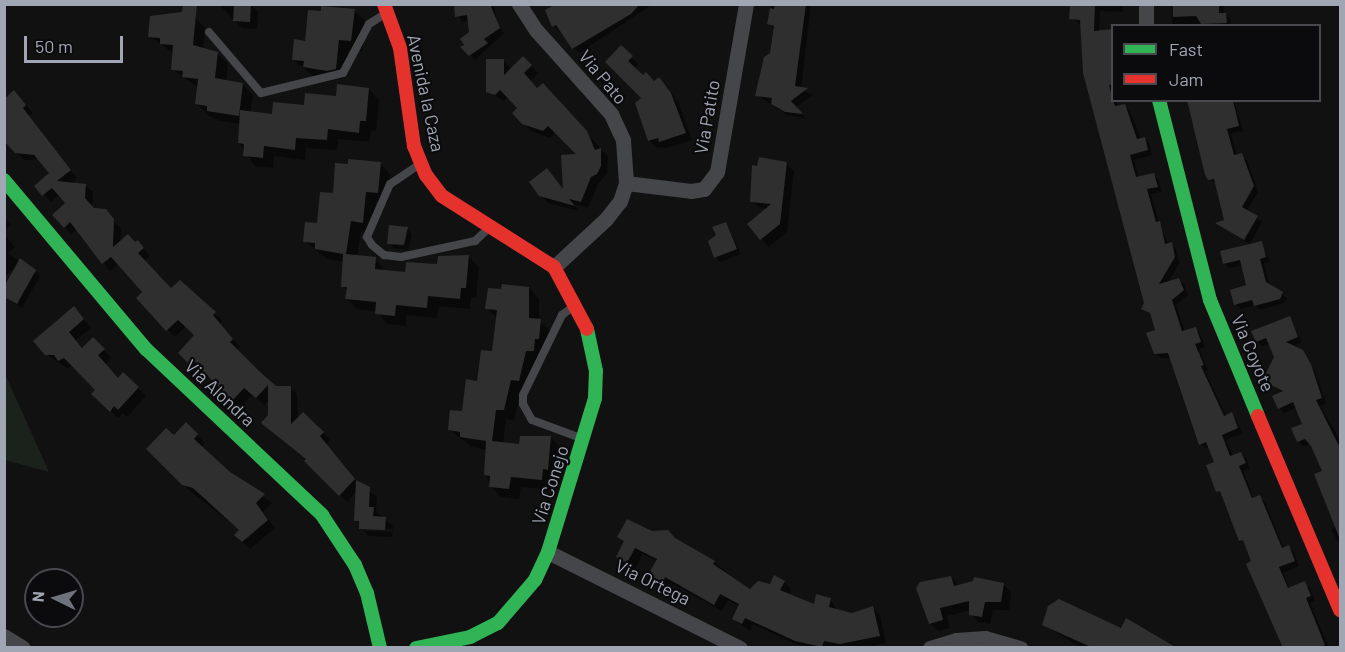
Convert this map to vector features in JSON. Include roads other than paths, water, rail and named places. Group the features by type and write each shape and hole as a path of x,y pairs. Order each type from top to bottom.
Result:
{"street":[{"name":"Via Pato","path":"519,4 536,30 611,114 623,140 626,183 620,201 606,219 554,267"},
{"name":"Via Patito","path":"626,183 691,191 704,189 717,172 746,4"},
{"path":"1146,4 1146,24"},
{"name":"Avenida la Caza","path":"386,8 400,48 414,146 422,164 442,196 554,267"},
{"name":"Via Coyote","path":"1161,102 1216,316 1341,610"},
{"name":"Via Alondra","path":"4,180 139,342 322,515 355,565 367,593 381,648"},
{"name":"Via Conejo","path":"417,648 470,637 498,622 519,602 548,552 595,398 596,371 586,324 577,304 554,267"},
{"name":"Via Ortega","path":"548,552 740,648"},
{"path":"4,636 23,648"},
{"path":"930,648 956,640 985,638 1021,648"}],"lane":[{"path":"209,32 261,93 343,72 369,24 386,8"},
{"path":"422,164 390,184 367,237 372,245 384,255 401,256 475,241 490,227"},
{"path":"577,304 562,315 523,395 523,404 532,420 584,439"}]}
